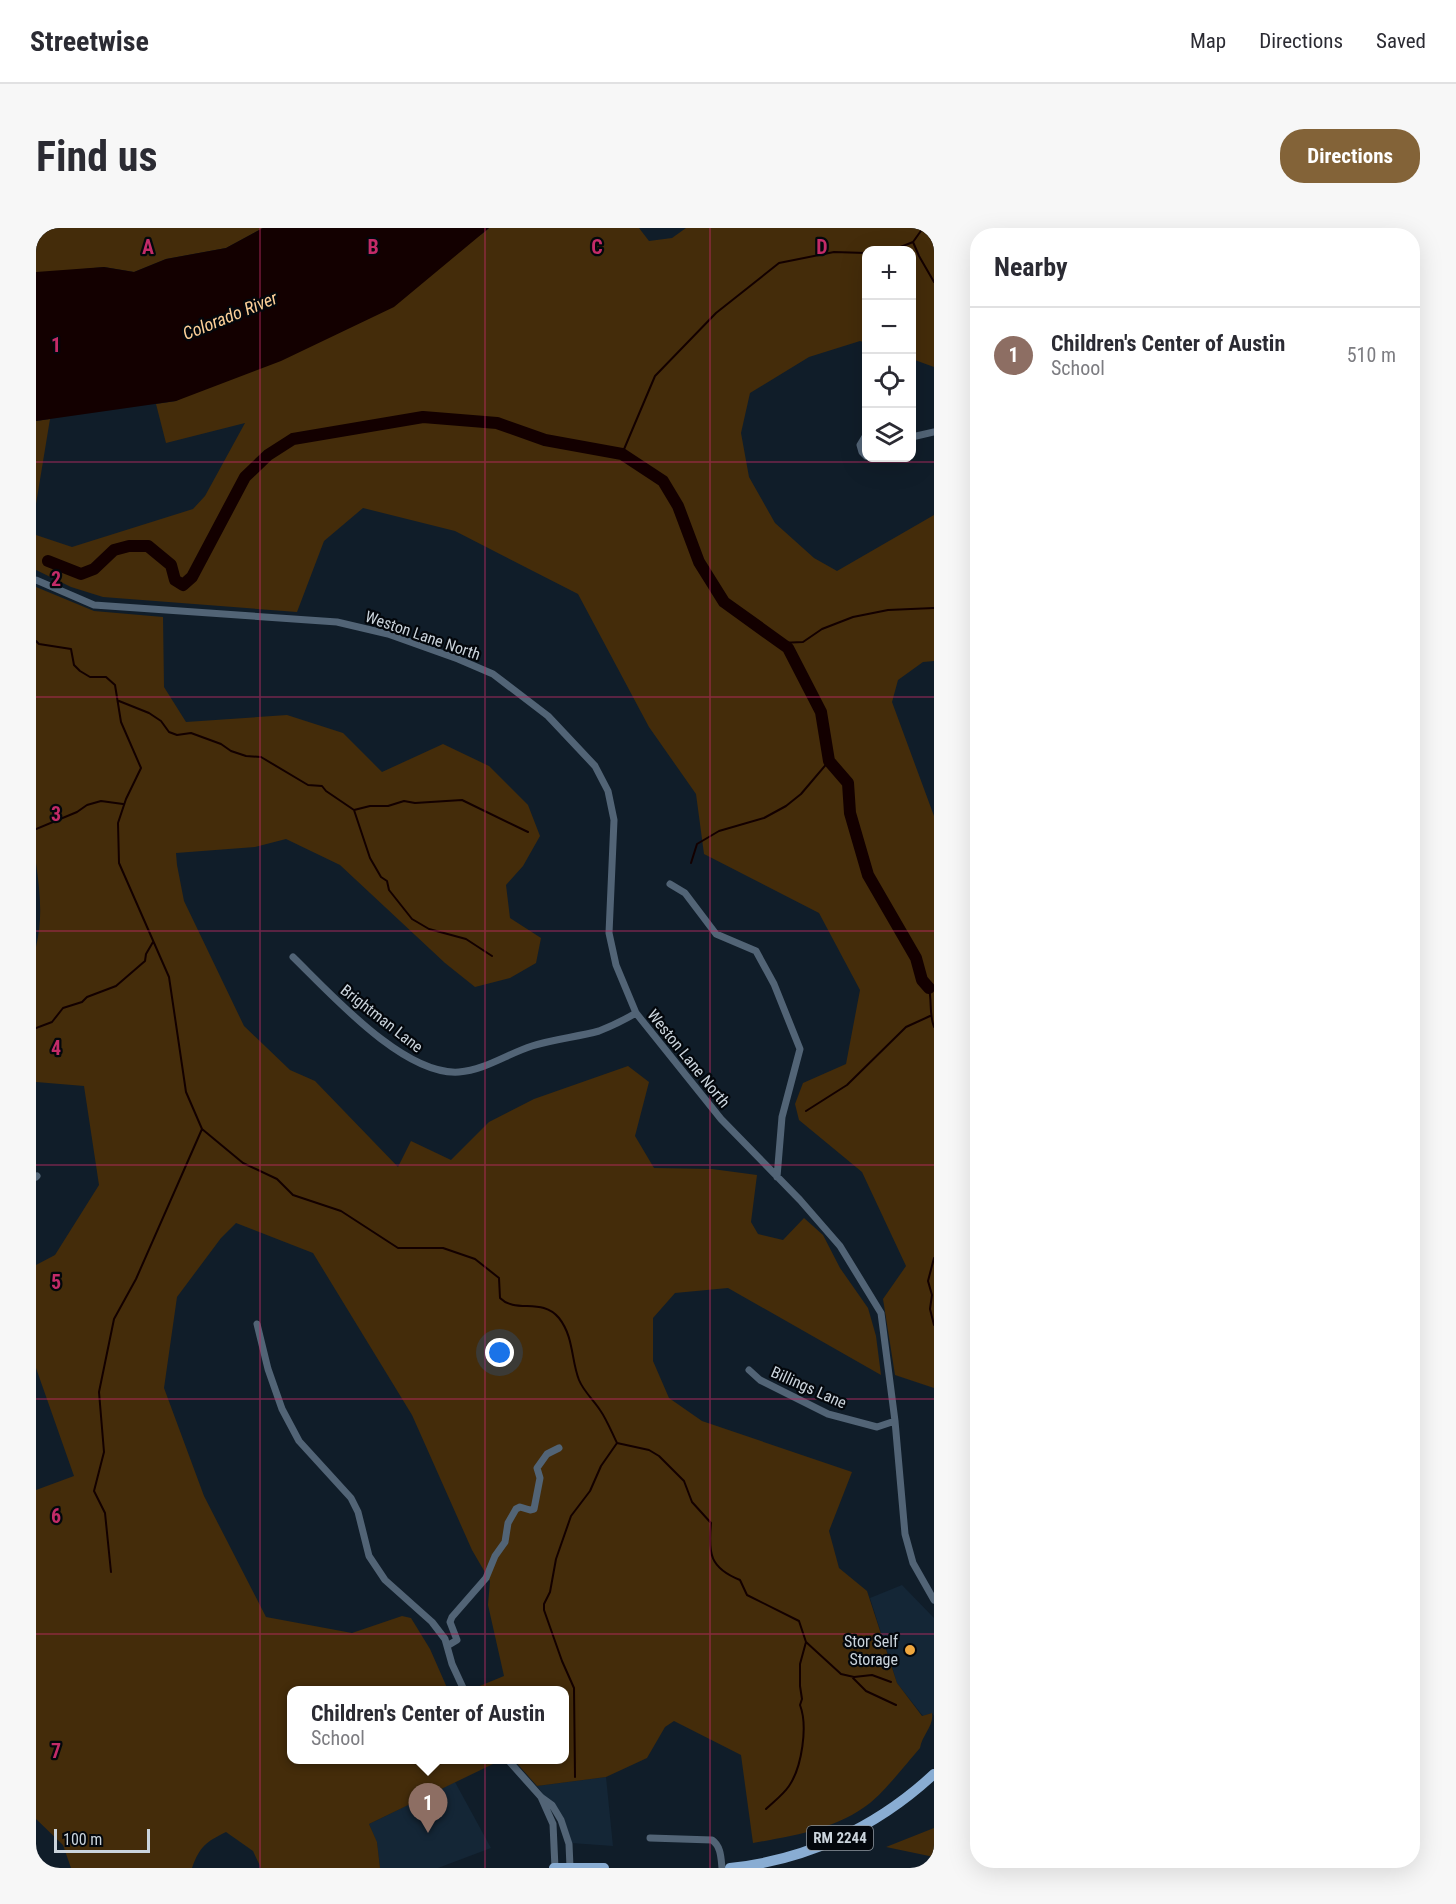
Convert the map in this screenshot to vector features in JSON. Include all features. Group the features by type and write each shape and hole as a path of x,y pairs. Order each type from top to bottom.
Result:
{"main road":[{"name":"RM 2244","path":"730,1868 778,1865 820,1848 862,1828 895,1807 934,1774"},
{"path":"554,1868 604,1868"}],"street":[{"path":"916,436 934,432"},
{"name":"Weston Lane North","path":"36,580 42,585 94,605 337,622 388,634 493,674 548,716 595,766 608,791 614,820 609,933 616,965 636,1013 721,1119 840,1246 880,1313 895,1421 905,1534 913,1563 934,1600"},
{"path":"670,884 685,892 716,934 756,951 774,984 800,1049 782,1117 777,1177"},
{"name":"Brightman Lane","path":"293,957 336,1000 404,1056 436,1070 460,1072 478,1069 536,1045 599,1031 636,1013"},
{"path":"257,1324 282,1409 298,1441 351,1498 358,1512 369,1556 386,1580 432,1622 446,1639 452,1664 462,1686"},
{"name":"Billings Lane","path":"749,1370 760,1380 828,1414 877,1427 895,1421"},
{"path":"447,1646 457,1640 450,1622 452,1617 486,1578 495,1556 505,1542 506,1529 516,1509 520,1507 534,1509 540,1478 537,1468 546,1454 559,1448"},
{"path":"511,1764 540,1797 553,1824 554,1868"},
{"path":"540,1797 552,1805 561,1820 569,1844 570,1867"},
{"path":"650,1838 712,1840 720,1852 722,1868"}],"shaded area":[{"path":"36,228 263,228 226,248 166,259 134,272 104,267 43,273 36,272"},
{"path":"489,228 639,228 649,241 672,238 686,228 934,228 934,367 916,360 916,246 862,246 862,342 809,357 750,393 741,433 749,477 775,523 814,558 837,571 934,515 934,661 923,662 898,680 892,702 934,816 934,1388 895,1375 883,1299 906,1266 862,1172 799,1120 795,1104 803,1083 846,1064 860,990 819,913 704,854 696,794 649,727 578,594 455,531 363,508 324,541 297,612 103,597 71,587 36,570 36,535 72,547 193,509 205,496 245,423 166,443 156,404 176,401 482,234"},
{"path":"50,419 36,504 36,421"},
{"path":"36,587 94,611 163,617 164,687 186,722 287,715 343,733 382,772 443,744 489,766 528,805 540,836 523,866 506,885 510,918 541,938 536,963 510,978 475,987 445,963 340,865 286,839 255,847 176,853 184,901 244,1026 290,1070 315,1081 398,1167 411,1141 451,1160 489,1122 534,1099 628,1066 649,1082 635,1136 654,1168 712,1169 757,1175 751,1222 758,1234 783,1240 804,1218 823,1235 840,1268 868,1308 876,1336 881,1375 728,1288 675,1293 653,1318 653,1361 669,1398 702,1421 852,1472 829,1531 839,1568 867,1591 897,1683 922,1716 932,1713 930,1726 920,1748 870,1803 829,1825 753,1843 741,1755 674,1721 665,1727 647,1758 606,1777 537,1786 518,1764 569,1764 569,1686 480,1686 504,1676 488,1605 490,1581 472,1550 412,1415 313,1253 236,1223 221,1238 177,1297 164,1388 204,1496 266,1617 352,1633 402,1616 411,1618 430,1649 446,1686 287,1686 287,1764 493,1764 369,1824 377,1842 380,1868 261,1868 253,1851 226,1832 204,1846 192,1868 71,1868 63,1845 36,1819 36,1490 74,1476 36,1368 36,1265 55,1255 99,1185 84,1086 36,1082 36,947 40,895 36,863"},
{"name":"Stor Self Storage","path":"902,1585 934,1618 934,1716 932,1713 923,1716 897,1683 870,1598"},
{"path":"606,1777 613,1846 571,1843 560,1816 537,1786"},
{"path":"455,1782 491,1848 438,1868 380,1868 377,1843 369,1824"},
{"path":"934,1828 934,1857 886,1847"}],"water":[{"name":"Colorado River","path":"263,228 489,228 394,307 281,361 176,401 36,421 36,272 104,267 134,272 166,259 226,248"}],"waterway":[{"path":"903,246 913,242 923,228"},
{"path":"913,242 934,282"},
{"path":"622,454 655,376 716,313 779,263 834,252 862,253"},
{"path":"48,561 81,574 94,569 114,550 129,546 148,546 171,565 175,580 183,585 192,577 245,477 268,455 293,439 423,417 497,423 545,440 622,454 663,481 678,506 699,562 724,602 788,648 821,712 829,761 848,783 850,813 868,875 916,958 922,980 929,988"},
{"path":"780,643 803,642 822,629 853,617 888,610 934,608"},
{"path":"36,641 39,644 71,649 74,665 80,671 90,677 106,677 115,685 121,722 141,768 126,799 118,823 119,863 169,977 186,1092 202,1129 136,1279 114,1319 99,1392 104,1452 94,1491 105,1513 111,1572"},
{"path":"119,701 149,713 161,721 169,732 177,735 191,733 221,744 231,751 246,756 261,757 308,785 322,786 354,810 370,806 388,806 404,801 415,803 462,800 528,832"},
{"path":"691,863 697,844 719,831 764,818 786,806 801,794 829,761"},
{"path":"36,829 77,812 87,805 101,801 123,804"},
{"path":"354,810 370,858 381,877 387,881 389,890 412,919 429,929 466,939 492,956"},
{"path":"36,1028 52,1022 63,1008 116,986 145,961 153,942"},
{"path":"934,989 929,988 934,1027"},
{"path":"806,1111 847,1085 906,1027 930,1016"},
{"path":"202,1129 243,1163 277,1179 293,1195 341,1211 398,1248 443,1248 475,1259 499,1278 500,1298 506,1303 545,1308 559,1318 564,1325 579,1380 603,1414 617,1443 601,1466 590,1491 571,1516 556,1559 550,1592 544,1604 544,1610 562,1661 574,1688 575,1777"},
{"path":"934,1258 928,1281 932,1295 930,1309 934,1325"},
{"path":"617,1443 649,1450 659,1456 684,1481 692,1502 711,1523 711,1551 717,1565 740,1580 747,1595 799,1621 806,1642 800,1664 802,1699 800,1705 803,1724 800,1758 789,1786 766,1809"},
{"path":"806,1642 841,1674 854,1677 872,1675 891,1682"},
{"path":"853,1678 866,1691 896,1705"}],"place":[{"name":"Stor Self Storage","path":"910,1650"},
{"name":"Children's Center of Austin","path":"428,1833"}]}
